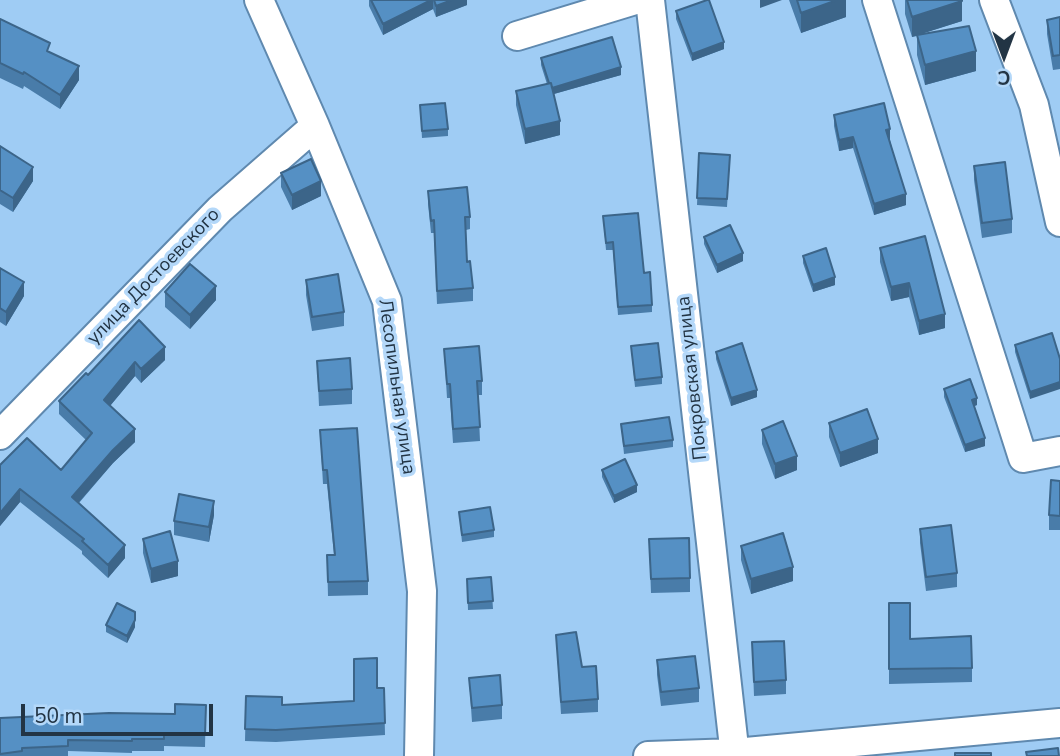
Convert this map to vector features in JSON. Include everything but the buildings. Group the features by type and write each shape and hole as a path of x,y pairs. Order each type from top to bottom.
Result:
{"street":[{"name":"Лесопильная улица","path":"259,0 315,126 387,301 422,591 419,756"},
{"path":"517,36 635,0"},
{"name":"Покровская улица","path":"650,0 735,754"},
{"path":"877,0 1023,458 1060,451"},
{"path":"994,0 1034,105 1060,222"},
{"name":"улица Достоевского","path":"0,435 220,209 315,126"},
{"path":"649,756 735,754 1060,723"}]}
